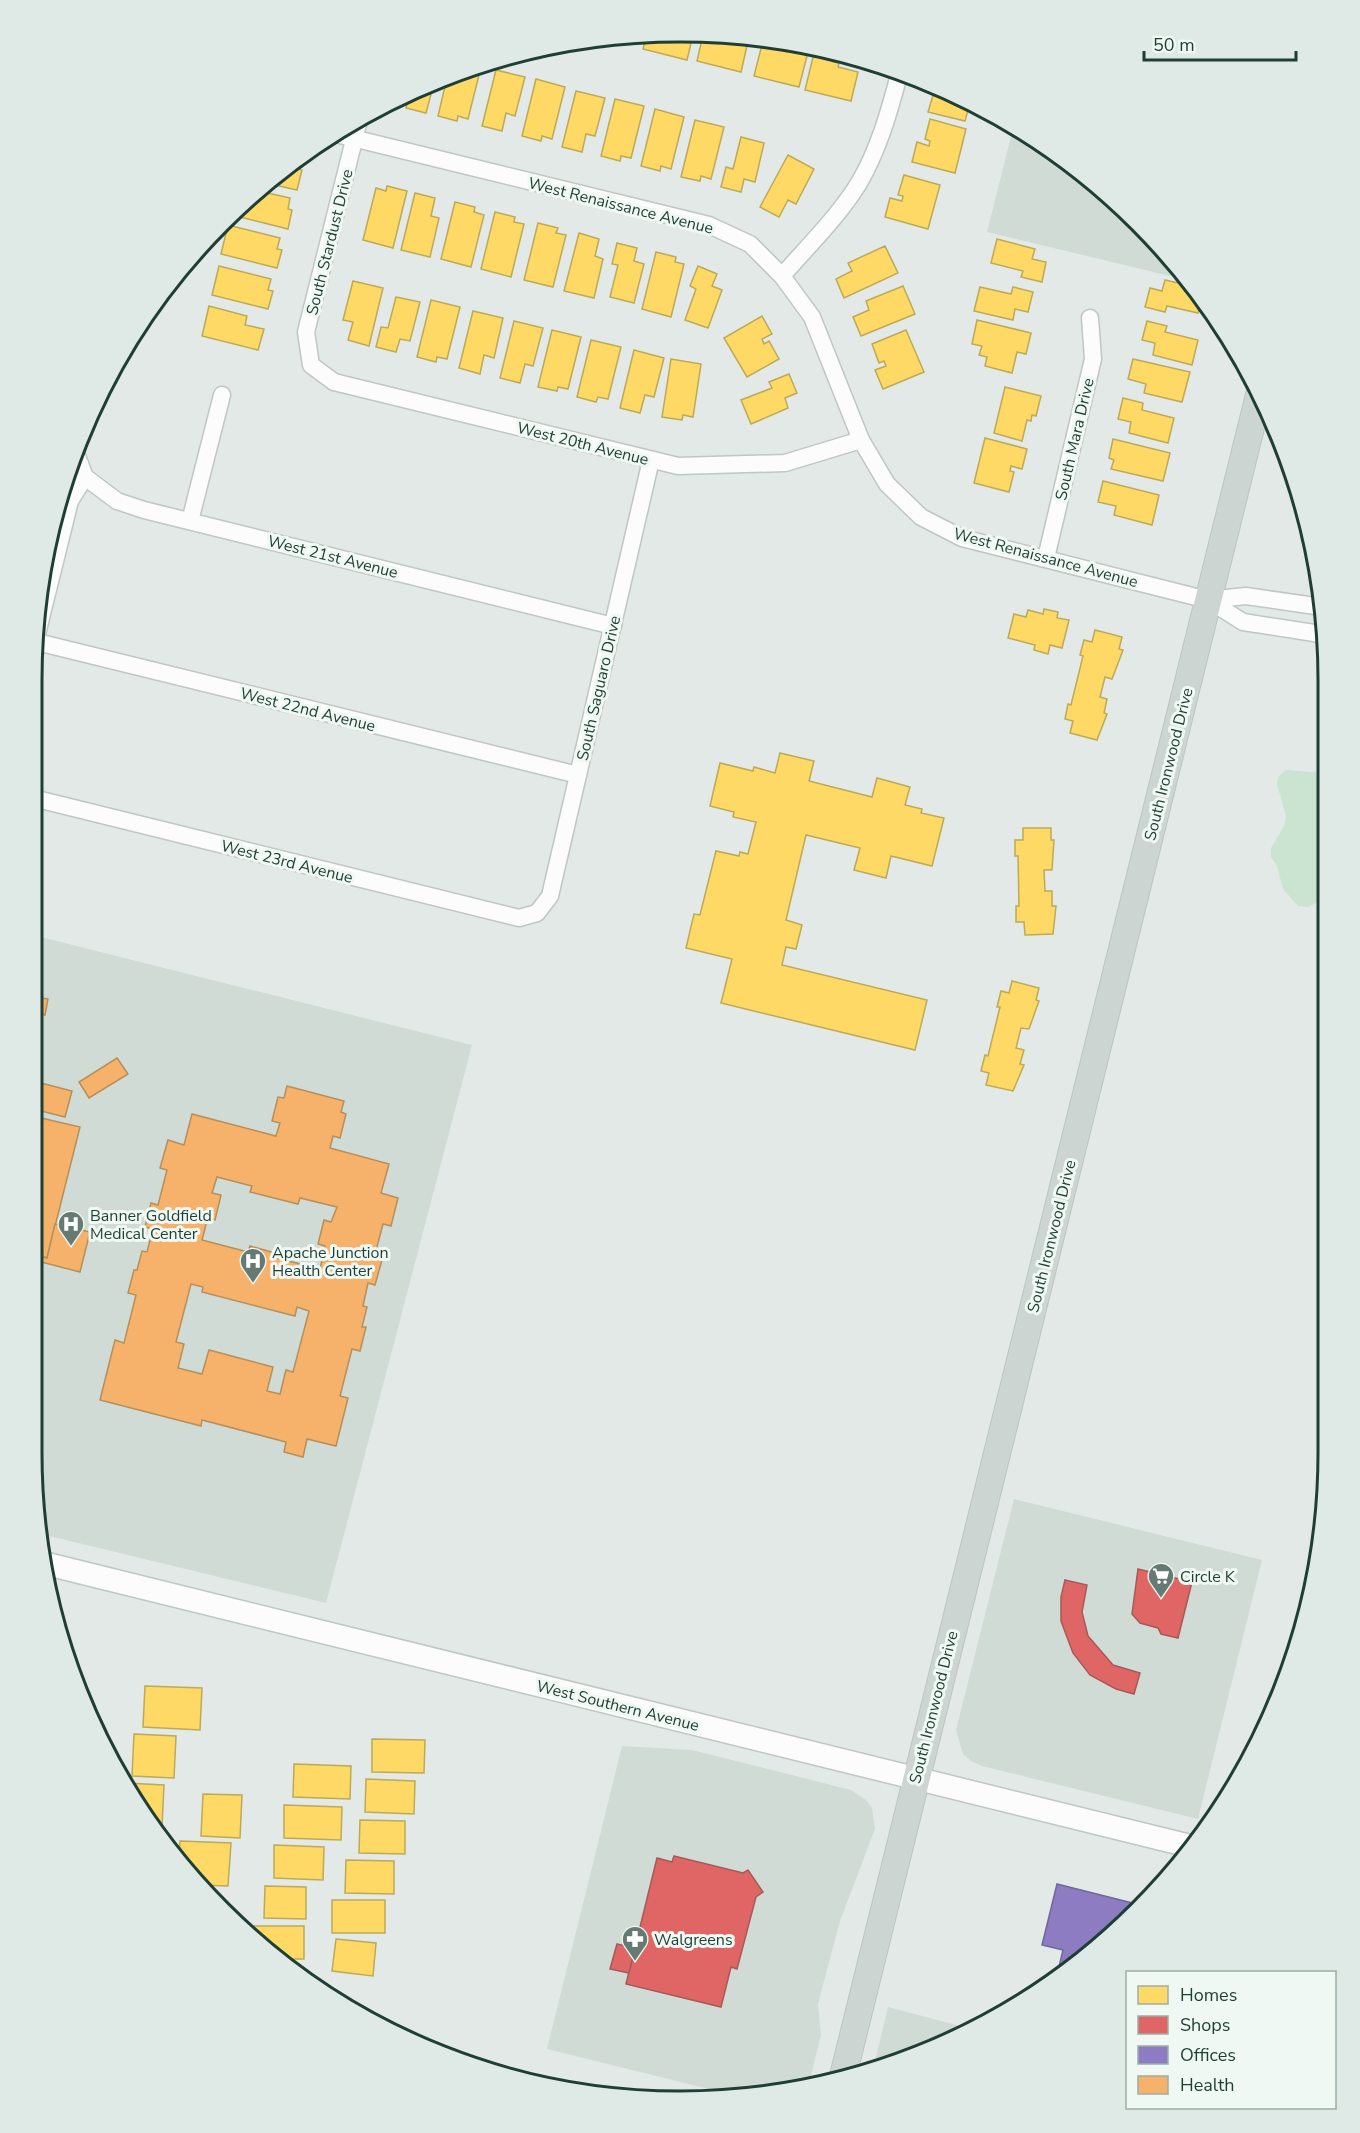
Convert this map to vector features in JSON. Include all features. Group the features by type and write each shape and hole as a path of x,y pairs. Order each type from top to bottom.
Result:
{"main road":[{"name":"South Ironwood Drive","path":"845,2069 1256,407"},
{"name":"West Southern Avenue","path":"52,1565 1183,1844"}],"street":[{"path":"782,276 835,215 859,183 880,137 897,81"},
{"name":"South Stardust Drive","path":"311,365 306,332 356,130"},
{"name":"West Renaissance Avenue","path":"346,137 709,225 750,244 782,276 812,317 861,440 887,484 921,517 962,538 1208,600"},
{"name":"South Mara Drive","path":"1046,558 1093,359 1090,318"},
{"name":"West 20th Avenue","path":"311,365 334,382 678,466 785,463 861,440"},
{"path":"190,521 222,395"},
{"name":"South Saguaro Drive","path":"537,913 550,896 651,460"},
{"path":"49,586 70,501 85,477 80,464"},
{"name":"West 21st Avenue","path":"85,477 117,501 613,626"},
{"path":"1208,600 1246,596 1314,607"},
{"path":"1208,600 1243,622 1317,633"},
{"name":"West 22nd Avenue","path":"43,643 578,775"},
{"name":"West 23rd Avenue","path":"42,800 519,918 537,913"}],"shaded area":[{"path":"1011,135 1101,200 1160,259 1174,277 987,232"},
{"name":"Apache Junction Health Center","path":"42,937 472,1045 326,1603 47,1535 42,1453"},
{"path":"1014,1499 1262,1560 1198,1819 982,1766 963,1754 956,1730"},
{"path":"622,1746 692,1750 851,1790 866,1800 872,1808 875,1829 840,1921 818,2004 821,2035 810,2077 763,2086 713,2090 547,2049"},
{"path":"888,2007 960,2026 924,2042 875,2060"}],"green space":[{"path":"1286,770 1318,771 1318,902 1308,907 1298,906 1283,889 1277,866 1271,857 1271,848 1284,826 1286,816 1277,784 1278,777"}],"building: Homes":[{"path":"691,42 687,60 643,49 645,43"},
{"path":"701,43 747,45 741,72 697,61"},
{"path":"761,47 807,55 799,87 754,76"},
{"path":"813,56 839,63 838,67 858,72 851,101 805,90"},
{"path":"496,70 525,77 515,116 506,113 502,131 482,126"},
{"path":"479,75 468,119 458,116 457,121 438,116 445,88"},
{"path":"536,79 565,87 552,139 542,136 541,141 522,136"},
{"path":"576,91 605,98 595,136 586,134 582,152 562,147"},
{"path":"431,93 426,113 406,108 407,104"},
{"path":"933,95 968,111 965,121 928,112"},
{"path":"615,99 644,106 631,158 621,156 620,161 601,156"},
{"path":"655,109 684,117 671,169 661,166 660,171 641,166"},
{"path":"930,119 966,129 955,173 912,162 917,142 929,146 930,141 925,139"},
{"path":"695,120 724,127 711,179 701,176 700,181 681,177"},
{"path":"741,137 764,143 755,182 744,179 741,192 721,187 726,167 733,169"},
{"path":"788,155 814,169 796,204 788,200 779,217 760,207"},
{"path":"299,169 302,170 297,190 277,185"},
{"path":"904,175 940,185 928,229 885,217 890,198 902,201 903,196 898,195"},
{"path":"387,186 407,191 393,248 363,240 376,188 386,191"},
{"path":"268,193 290,198 288,209 292,210 288,229 241,217"},
{"path":"415,193 435,198 431,216 439,218 430,257 401,250"},
{"path":"455,202 475,207 474,212 484,215 471,267 441,259"},
{"path":"495,212 515,217 514,222 524,224 511,277 481,269"},
{"path":"538,223 558,228 556,233 566,235 553,287 524,280"},
{"path":"232,226 280,238 277,249 282,250 277,268 221,254 226,232"},
{"path":"579,233 599,239 595,256 603,259 594,298 564,291"},
{"path":"997,239 1035,249 1032,259 1046,262 1042,282 1021,277 1023,271 991,263"},
{"path":"617,243 637,248 634,261 644,264 634,303 610,297 618,265 612,264"},
{"path":"885,246 898,273 844,298 836,279 852,271 848,263"},
{"path":"656,252 676,257 675,262 684,264 671,317 642,309"},
{"path":"219,266 271,279 268,290 273,291 268,309 212,295"},
{"path":"698,266 717,274 712,286 722,290 708,328 685,320 696,289 690,286"},
{"path":"1165,280 1179,283 1199,310 1198,313 1167,306 1165,312 1145,307 1150,288 1162,291"},
{"path":"353,281 383,288 369,346 348,340 353,322 343,320"},
{"path":"903,286 915,314 861,336 853,317 869,310 866,301"},
{"path":"980,287 1011,294 1013,287 1033,292 1028,312 1015,309 1013,320 974,311"},
{"path":"396,297 420,302 410,341 400,339 396,352 376,347 381,327 388,328"},
{"path":"431,300 460,307 447,359 437,357 436,362 417,357"},
{"path":"209,306 247,316 245,325 264,329 258,350 202,336"},
{"path":"473,311 503,318 494,358 484,355 480,374 459,368"},
{"path":"762,316 772,334 762,339 764,344 769,341 779,359 747,377 724,338"},
{"path":"977,320 1031,333 1026,354 1017,352 1012,373 985,366 987,357 979,355 982,346 972,344"},
{"path":"514,321 543,328 533,366 525,364 520,383 500,378"},
{"path":"1147,321 1167,326 1165,332 1198,340 1192,365 1153,355 1155,343 1142,340"},
{"path":"552,330 581,337 568,389 558,387 557,391 538,387"},
{"path":"906,330 924,372 883,389 875,370 886,366 884,361 879,363 872,344"},
{"path":"591,340 621,347 608,399 598,397 596,402 577,397"},
{"path":"634,350 664,358 654,397 645,395 640,413 620,408"},
{"path":"671,359 701,364 693,417 683,415 682,420 662,417"},
{"path":"1133,359 1190,372 1182,402 1144,393 1146,384 1128,379"},
{"path":"789,374 797,393 785,398 788,408 751,424 741,400 772,388 769,382"},
{"path":"1005,387 1041,396 1036,416 1032,415 1031,421 1027,420 1022,441 994,433"},
{"path":"1123,398 1143,403 1142,410 1174,418 1168,443 1129,433 1131,422 1118,419"},
{"path":"985,438 1027,449 1022,469 1011,466 1010,471 1014,472 1009,492 974,483"},
{"path":"1113,439 1170,453 1163,481 1111,469 1114,460 1109,458"},
{"path":"1103,481 1159,495 1152,525 1114,515 1116,506 1098,502"},
{"path":"1044,609 1058,612 1057,618 1069,620 1062,648 1050,645 1048,654 1034,650 1035,645 1008,638 1014,614 1026,617 1028,610 1043,614"},
{"path":"1095,630 1122,637 1119,649 1123,650 1112,679 1105,677 1100,697 1107,699 1104,713 1107,714 1097,740 1070,733 1073,721 1065,719 1068,704 1071,705 1083,656 1080,655 1084,640 1092,642"},
{"path":"780,753 814,761 809,781 872,797 877,778 910,787 905,805 922,809 921,813 944,818 932,866 891,856 886,878 854,870 860,848 806,835 786,920 802,925 796,949 786,947 782,965 927,1000 915,1050 721,1003 732,959 686,948 694,914 700,915 716,851 739,856 740,852 748,854 756,822 733,817 734,812 710,806 720,763 753,771 754,767 775,773"},
{"path":"1023,828 1051,828 1051,840 1054,840 1052,870 1044,870 1045,891 1052,891 1052,906 1056,906 1053,934 1025,935 1024,922 1016,922 1016,906 1019,906 1018,856 1015,856 1015,840 1023,840"},
{"path":"1012,981 1039,988 1036,1000 1039,1001 1029,1029 1021,1028 1016,1048 1024,1050 1020,1064 1024,1065 1013,1091 986,1085 989,1073 981,1071 985,1055 988,1056 1000,1007 997,1007 1001,991 1009,993"},
{"path":"145,1686 202,1688 200,1730 143,1727"},
{"path":"134,1734 176,1736 174,1778 132,1776"},
{"path":"372,1739 425,1740 424,1773 372,1772"},
{"path":"294,1764 351,1766 350,1799 293,1797"},
{"path":"366,1779 415,1781 414,1814 365,1812"},
{"path":"135,1783 164,1785 162,1824"},
{"path":"203,1794 242,1795 240,1838 201,1836"},
{"path":"284,1805 342,1807 341,1840 284,1838"},
{"path":"360,1820 405,1821 405,1854 359,1853"},
{"path":"180,1841 231,1843 228,1886 211,1885 180,1848"},
{"path":"274,1845 324,1847 323,1880 274,1878"},
{"path":"346,1860 394,1861 394,1894 345,1893"},
{"path":"265,1886 306,1887 306,1919 264,1918"},
{"path":"332,1900 385,1900 385,1933 332,1933"},
{"path":"254,1926 304,1926 304,1959 292,1959"},
{"path":"336,1939 376,1943 373,1976 332,1971"}],"building: Shops":[{"name":"Circle K","path":"1138,1569 1192,1582 1178,1638 1161,1634 1158,1628 1140,1623 1132,1614"},
{"path":"1065,1580 1087,1585 1082,1612 1088,1636 1113,1665 1140,1673 1134,1694 1116,1689 1090,1675 1073,1653 1061,1621 1061,1597"},
{"name":"Walgreens","path":"674,1856 743,1873 748,1870 763,1892 756,1897 737,1969 731,1967 721,2007 626,1984 657,1858 672,1862"},
{"path":"617,1944 635,1948 629,1973 610,1969"}],"building: Offices":[{"path":"1057,1884 1132,1903 1101,1933 1059,1965 1063,1950 1042,1945"}],"building: Health":[{"path":"42,998 48,999 45,1015 42,1014"},
{"path":"117,1058 128,1074 89,1098 79,1082"},
{"path":"42,1083 72,1091 65,1117 42,1111"},
{"path":"287,1086 344,1101 341,1112 346,1114 340,1138 333,1136 330,1148 389,1164 381,1193 398,1198 391,1226 383,1224 374,1258 382,1260 375,1285 368,1283 363,1306 367,1307 362,1327 366,1327 360,1351 352,1349 340,1396 348,1398 336,1446 307,1439 303,1457 284,1452 286,1442 202,1420 201,1426 100,1400 115,1340 124,1343 136,1295 128,1293 142,1251 147,1252 153,1229 145,1227 151,1203 158,1205 167,1170 160,1168 168,1140 184,1145 192,1114 276,1136 280,1123 272,1121 278,1097 284,1098","holes":["217,1177 252,1186 250,1192 298,1204 300,1198 337,1207 331,1222 324,1220 318,1244 325,1246 320,1269 273,1257 275,1253 250,1246 248,1252 202,1240 208,1217 215,1220 221,1195 212,1193","191,1284 203,1287 202,1292 295,1316 297,1307 309,1311 293,1372 286,1370 280,1394 267,1391 273,1367 209,1350 202,1374 178,1368 184,1344 176,1342"]},
{"path":"42,1118 80,1127 47,1258 42,1256"},
{"path":"55,1224 90,1232 80,1272 42,1262 42,1256 47,1258"}],"place":[{"name":"Banner Goldfield Medical Center","path":"71,1247"},
{"name":"Apache Junction Health Center","path":"253,1284"},
{"name":"Circle K","path":"1161,1599"},
{"name":"Walgreens","path":"635,1962"}]}
